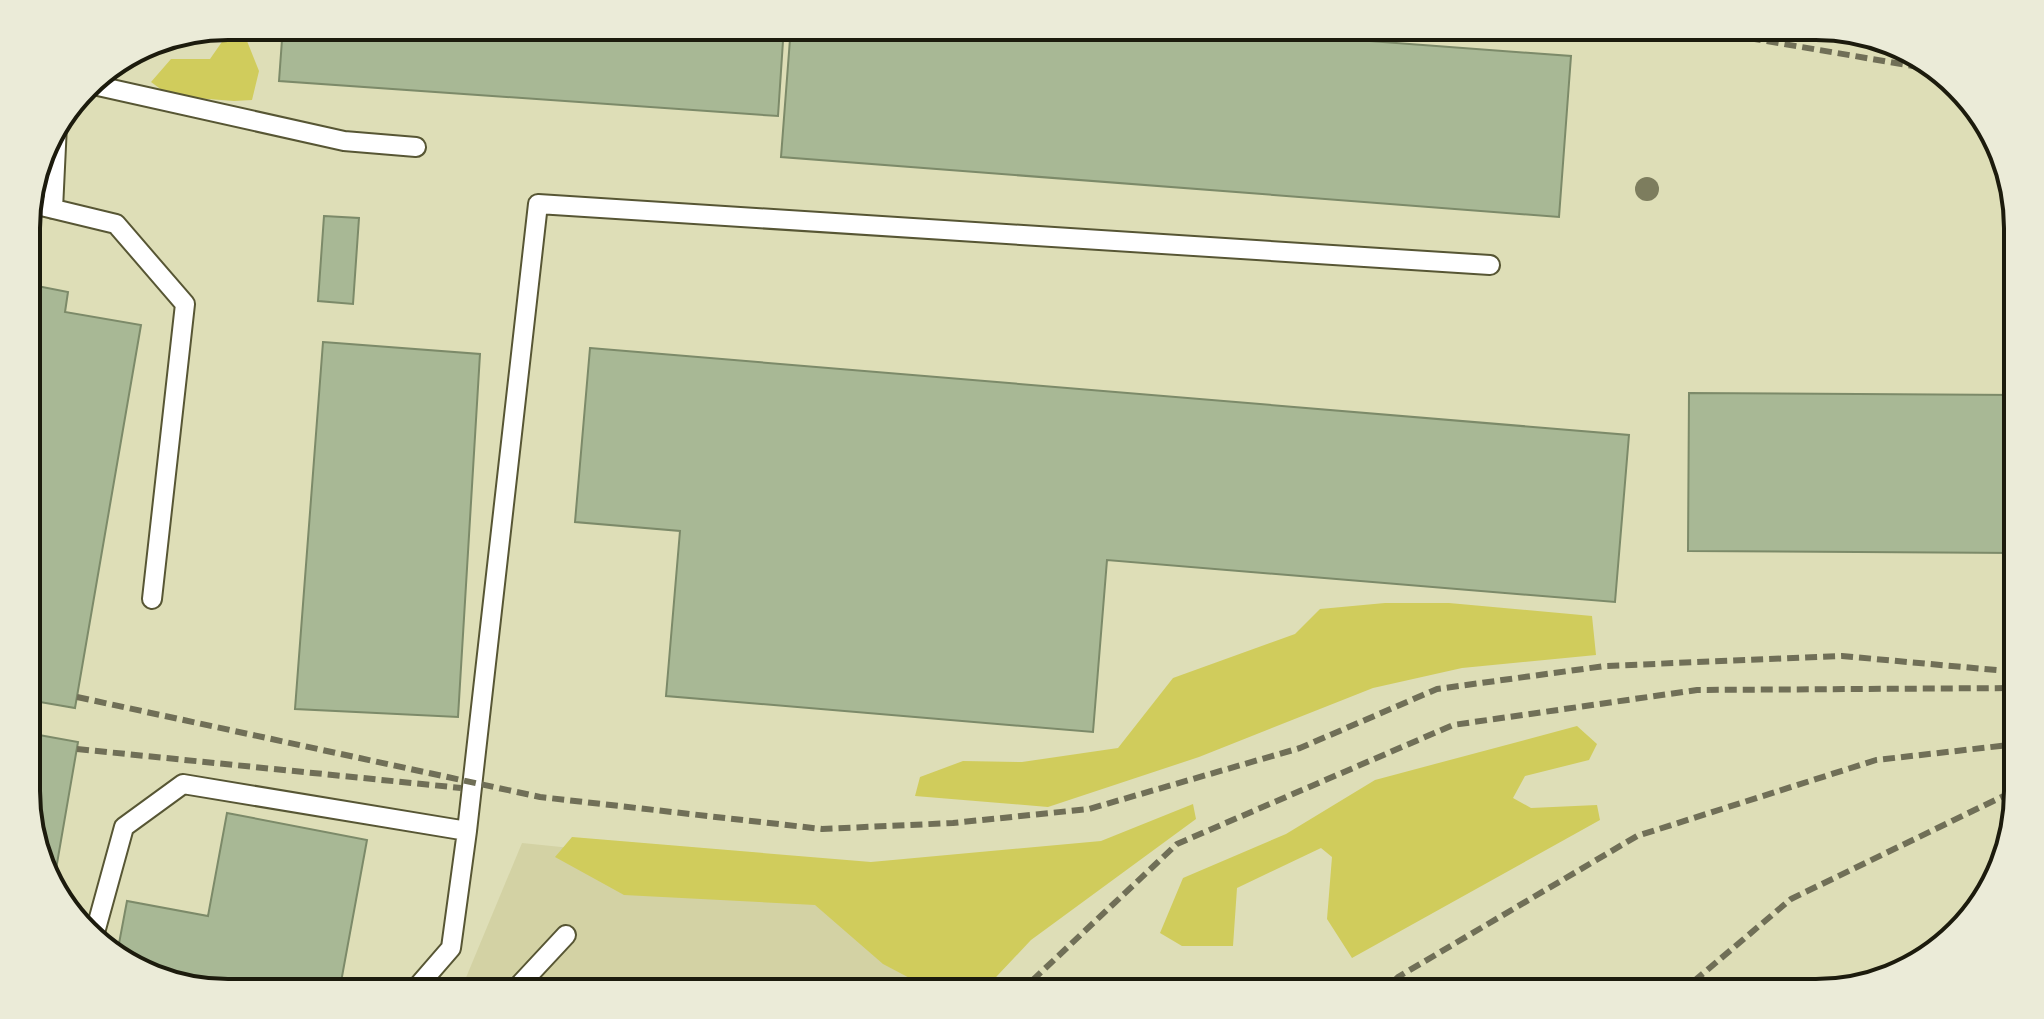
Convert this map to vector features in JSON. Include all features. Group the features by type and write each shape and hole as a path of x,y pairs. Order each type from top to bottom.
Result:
{"lane":[{"path":"104,87 344,141 416,147"},
{"path":"53,209 56,152"},
{"path":"424,979 451,948 538,204 1490,265"},
{"path":"42,206 116,224 185,304 152,599"},
{"path":"97,925 124,827 183,784 467,831"},
{"path":"525,979 566,935"}],"shaded area":[{"path":"223,40 247,40 259,71 252,100 170,96 151,82 171,59 210,59"},
{"path":"1385,603 1449,603 1592,616 1596,655 1462,668 1373,688 1199,757 1048,807 915,796 920,777 963,761 1022,762 1118,748 1173,678 1295,634 1320,609"},
{"path":"1577,726 1597,744 1589,760 1525,776 1513,798 1531,808 1597,805 1600,820 1352,958 1327,919 1332,857 1321,848 1237,888 1233,946 1182,946 1160,933 1183,878 1286,834 1375,780"},
{"path":"1193,804 1196,819 1031,940 994,979 911,979 883,964 815,905 624,895 555,857 572,837 871,862 1101,841"},
{"path":"522,843 882,880 992,979 465,979"}],"building":[{"path":"282,40 783,40 778,116 279,81"},
{"path":"790,40 1356,40 1571,56 1559,217 781,157"},
{"path":"324,216 359,218 353,304 318,301"},
{"path":"40,287 68,292 65,312 141,325 75,708 40,702"},
{"path":"323,342 480,354 458,717 295,709"},
{"path":"590,348 1629,435 1615,602 1107,560 1093,732 666,696 680,531 575,522"},
{"path":"1689,393 2004,395 2004,553 1688,551"},
{"path":"40,735 78,742 56,868 46,840 42,816"},
{"path":"227,813 367,840 342,979 203,977 167,969 119,944 127,901 208,916"}],"railway":[{"path":"1760,40 1910,65"},
{"path":"77,697 540,797 822,829 953,823 1089,809 1300,748 1437,689 1605,666 1842,656 2004,671"},
{"path":"1034,979 1177,844 1453,725 1697,690 2004,688"},
{"path":"1396,979 1637,836 1876,760 2004,746"},
{"path":"77,749 461,788"},
{"path":"1697,979 1791,899 2004,796"}]}
